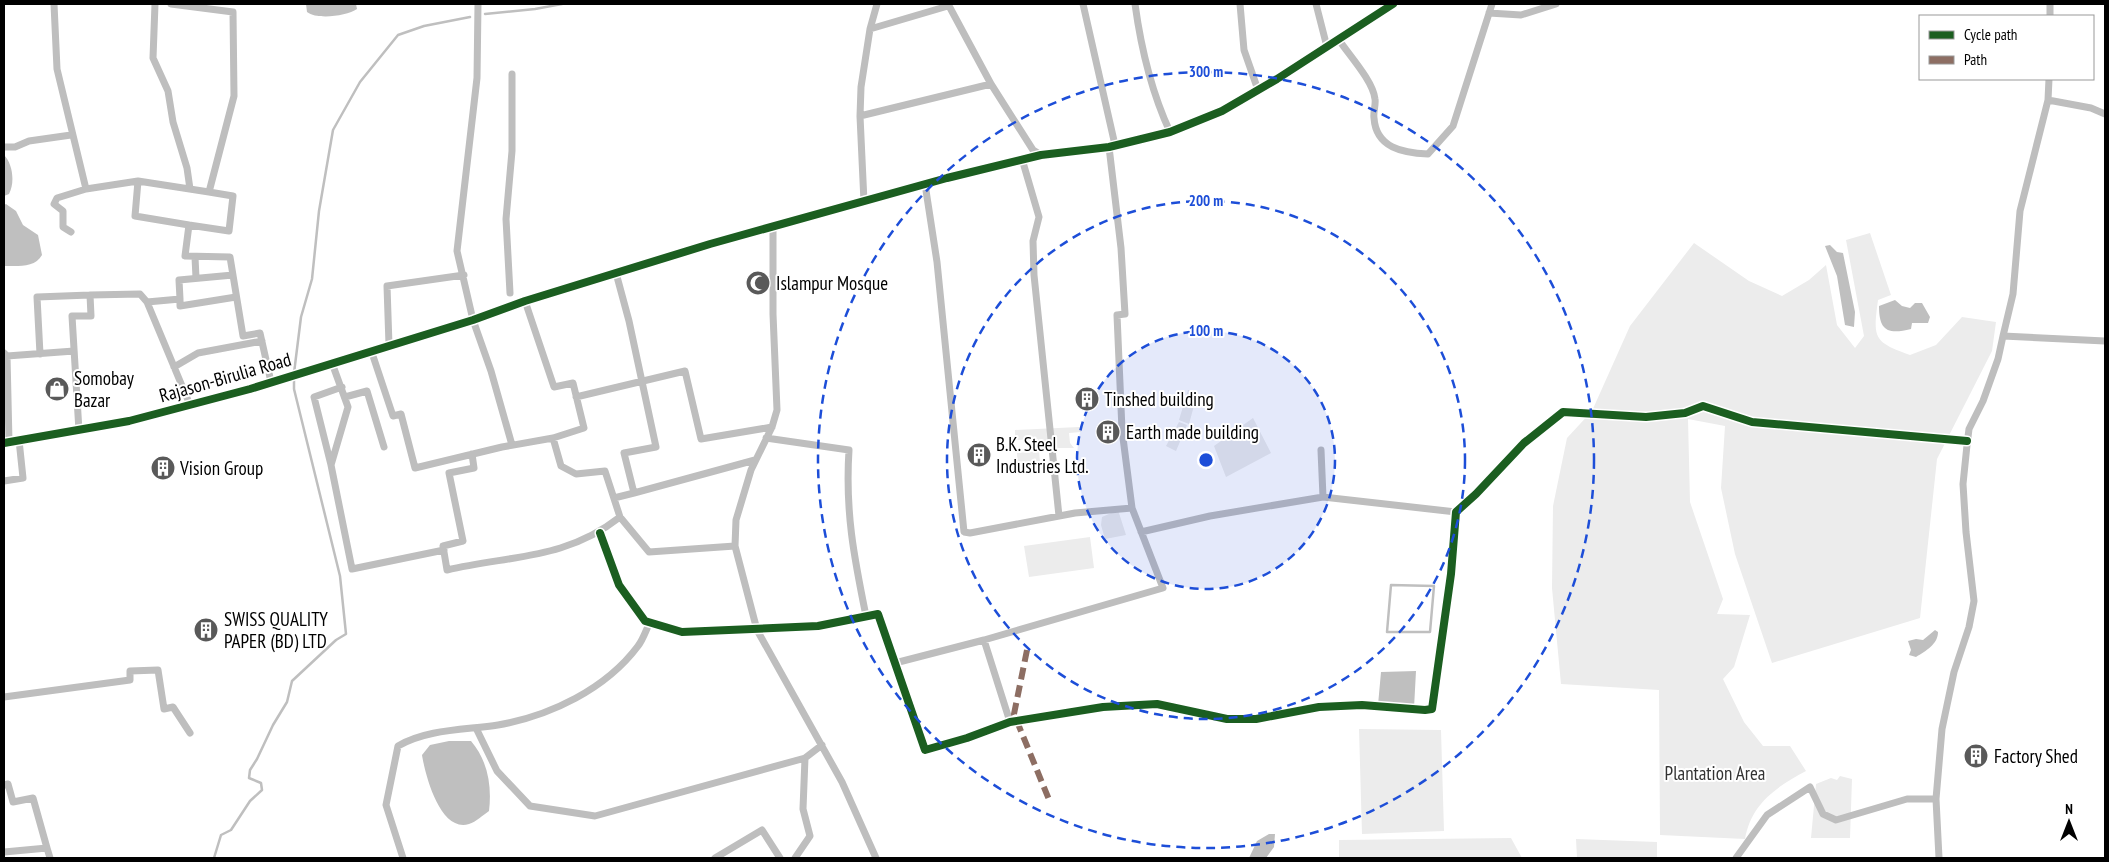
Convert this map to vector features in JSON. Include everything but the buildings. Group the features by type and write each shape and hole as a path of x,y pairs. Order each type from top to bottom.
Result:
{"street":[{"path":"54,4 57,69 86,189"},
{"path":"155,4 153,58 168,91 172,122 186,168 190,189"},
{"path":"171,4 233,12 234,96 209,192"},
{"path":"478,4 476,78 457,251 473,320 492,370 512,445"},
{"path":"864,202 860,116 861,87 870,29 877,4"},
{"path":"895,663 984,640 1162,588 1132,508 1122,430 1117,315 1125,314 1112,146 1084,4"},
{"path":"1135,4 1148,74 1160,110 1170,132"},
{"path":"1240,4 1244,50 1258,90"},
{"path":"1316,4 1327,47"},
{"name":"Rajason-Birulia Road","path":"11,442 79,431 190,405 473,320 525,301 616,273 773,226 925,184 1042,155 1112,146 1170,132 1222,111 1339,40 1393,4"},
{"path":"1339,40 1368,83 1376,99 1373,116 1376,130 1387,145 1405,153 1428,154 1453,126 1492,4"},
{"path":"1489,13 1521,15 1556,4"},
{"path":"870,29 948,5 991,84 1033,150 1042,155"},
{"path":"510,293 506,219 512,151 512,74"},
{"path":"1939,858 1936,799 1938,760 1947,701 1954,672 1969,627 1974,600 1966,532 1963,484 1969,429 1998,359 2004,336 2013,294 2020,211 2048,100 2049,80"},
{"path":"860,116 991,84"},
{"path":"2048,100 2091,108 2105,114"},
{"path":"4,147 15,147 29,141 72,135"},
{"path":"1022,160 1039,216 1033,241 1034,275 1059,516"},
{"path":"72,232 63,227 63,211 54,204 57,198 86,189 138,181 233,196 229,231 135,216 138,181"},
{"path":"925,184 937,262 964,532 970,533 1059,516 1132,508"},
{"path":"189,225 184,256 230,257 242,336 260,333 271,382"},
{"path":"773,226 773,314 777,410 772,428 755,460 736,520 735,546 757,630 802,714 822,745 842,782 876,858"},
{"path":"195,256 196,278"},
{"path":"616,273 643,381 656,447 624,453 634,493"},
{"path":"233,275 179,280 180,306 236,297"},
{"path":"389,345 387,286 464,275"},
{"path":"40,354 36,297 140,294 147,302 190,405"},
{"path":"79,431 72,316 91,316 90,295"},
{"path":"147,302 180,299"},
{"path":"371,350 393,416 401,414 415,468 512,445 553,438 584,428 573,383 554,387 525,301"},
{"path":"2004,336 2105,340"},
{"path":"174,367 198,353 262,341"},
{"path":"4,481 22,478 11,442 5,354 74,352"},
{"path":"331,466 348,407 332,362"},
{"path":"576,397 685,371 701,439 772,428"},
{"path":"342,388 314,397 331,466 352,569 444,550"},
{"path":"344,397 368,391 384,447"},
{"path":"600,533 619,585 645,621 682,632 818,626 878,614 925,750 968,738 1010,722 1103,706 1157,704 1227,719 1256,719 1319,706 1362,705 1417,710 1432,708 1451,574 1456,512 1476,494 1524,443 1563,412 1646,417 1685,413 1703,406 1752,422 1968,440"},
{"path":"553,438 561,466 576,474 605,471 620,516 649,552 735,546"},
{"path":"766,438 849,450 847,490 851,538 866,616"},
{"path":"1321,450 1323,497"},
{"path":"472,454 474,468 449,473 462,541 443,546 447,570 559,550 600,533 620,516"},
{"path":"614,498 755,460"},
{"path":"1141,532 1210,516 1323,497 1456,512"},
{"path":"403,858 386,805 398,746 411,738 500,724 550,712 596,686 620,668 639,645 650,622"},
{"path":"984,640 1010,722"},
{"path":"4,697 130,680 130,671 158,670 164,709 173,707 190,733"},
{"path":"476,728 497,771 530,806 595,816 805,758 822,745"},
{"path":"795,858 810,836 803,809 805,758"},
{"path":"4,785 8,784 13,802 33,798 50,858"},
{"path":"1736,858 1767,815 1810,787 1823,814 1836,820 1906,799 1936,799"},
{"path":"715,858 762,830 780,858"},
{"path":"4,852 47,848"}],"green space":[{"name":"Plantation Area","path":"1870,233 1891,295 1878,300 1876,331 1882,342 1910,355 1936,345 1962,317 1996,322 1992,351 1937,459 1920,618 1772,663 1735,554 1721,488 1725,426 1688,419 1690,502 1723,599 1717,614 1750,615 1734,667 1723,679 1744,722 1763,746 1790,746 1806,771 1785,783 1766,798 1753,816 1745,839 1660,835 1659,690 1561,684 1552,588 1553,506 1567,438 1592,411 1630,326 1694,243 1749,281 1782,296 1809,280 1826,265 1837,325 1855,348 1864,336 1846,240"},
{"path":"1188,390 1198,391 1189,424 1179,420"},
{"path":"1253,418 1271,453 1226,477 1214,446"},
{"path":"1179,422 1187,425 1176,451 1166,446"},
{"path":"1079,427 1082,429 1081,432 1069,433 1070,443 1074,448 1047,448 1037,439 1015,440 1015,430"},
{"path":"1039,451 1041,473 1018,475 1017,453"},
{"path":"1118,510 1126,535 1105,539 1101,525 1102,517"},
{"path":"1090,537 1094,568 1029,577 1024,546"},
{"path":"1359,729 1441,730 1444,831 1362,834"},
{"path":"1840,776 1852,779 1850,838 1811,838 1816,784 1831,778 1837,780"},
{"path":"1511,838 1522,858 1339,858 1339,840"},
{"path":"1576,839 1657,842 1657,858 1577,858"}],"shaded area":[{"path":"306,4 356,4 357,9 339,15 318,16 307,12"},
{"path":"4,155 11,168 12,185 9,194 4,196"},
{"path":"6,204 16,211 23,225 38,235 42,255 35,262 25,265 4,266 4,205"},
{"path":"1830,245 1837,252 1843,253 1855,312 1854,327 1845,325 1837,276 1825,246"},
{"path":"1895,300 1902,306 1910,308 1915,303 1922,303 1930,317 1928,323 1912,323 1911,329 1903,331 1890,331 1886,329 1881,321 1879,306"},
{"path":"1935,630 1938,632 1936,640 1931,647 1916,657 1909,655 1911,650 1908,641 1923,640"},
{"path":"1416,671 1414,708 1378,705 1381,672"},
{"path":"449,741 471,741 477,749 488,774 490,792 489,811 469,824 459,824 450,820 442,811 431,788 424,764 422,755 430,745"},
{"path":"1269,834 1275,834 1274,847 1266,858 1249,858 1257,841"}],"waterway":[{"path":"485,14 562,4"},
{"path":"294,373 301,317 312,279 319,211 333,130 360,82 398,35 424,26 470,17"},
{"path":"214,858 221,835 231,830 250,801 262,790 261,783 249,778 250,770 287,702 292,681 336,640 346,634 340,576 294,389 294,378"},
{"path":"1391,585 1434,586 1430,632 1387,632 1391,585"}],"marked path":[{"path":"1027,650 1014,714 1050,802"}],"cycle path":[{"path":"4,443 129,421 250,389 710,244 947,178 1041,155 1109,147 1170,132 1222,111 1277,79 1393,4"},
{"path":"600,533 619,585 645,621 682,632 818,626 878,614 925,750 967,738 1010,722 1103,707 1157,704 1227,719 1256,719 1319,707 1362,705 1432,709 1451,574 1456,512 1476,494 1524,443 1563,412 1646,417 1685,413 1703,406 1752,422 1967,441"}],"place":[{"name":"Islampur Mosque","path":"758,283"},
{"name":"Somobay Bazar","path":"57,389"},
{"name":"Tinshed building","path":"1087,399"},
{"name":"Earth made building","path":"1108,432"},
{"name":"B.K. Steel Industries Ltd.","path":"979,455"},
{"name":"Vision Group","path":"163,468"},
{"name":"SWISS QUALITY PAPER (BD) LTD","path":"206,630"},
{"name":"Factory Shed","path":"1976,756"}]}
